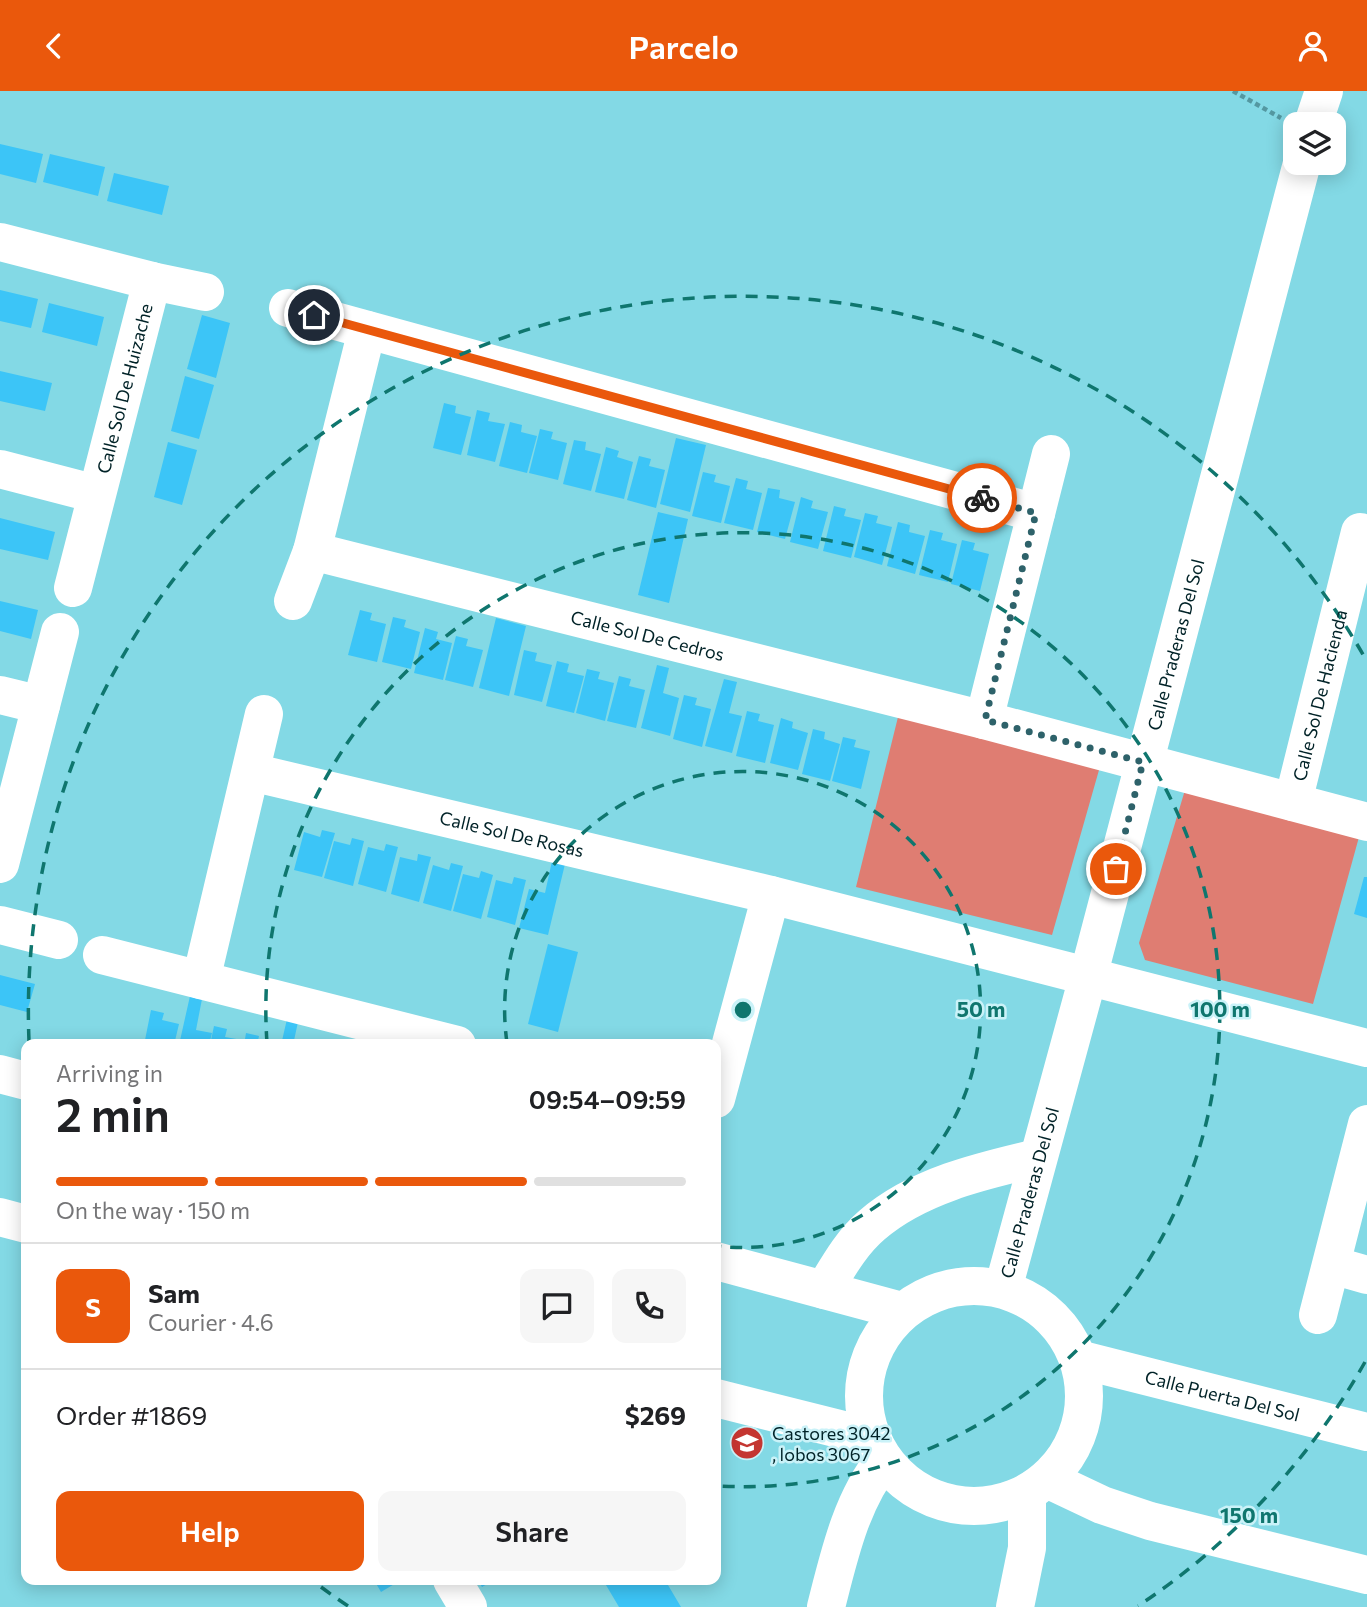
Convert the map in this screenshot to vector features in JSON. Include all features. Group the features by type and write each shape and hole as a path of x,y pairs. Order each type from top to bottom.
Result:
{"street":[{"path":"1307,112 1324,91"},
{"name":"Calle Praderas Del Sol","path":"1003,1289 1299,175"},
{"name":"Calle Sol De Huizache","path":"0,242 205,292"},
{"name":"Calle Sol De Huizache","path":"73,588 152,281"},
{"path":"288,307 1036,513"},
{"path":"293,601 312,551 367,330"},
{"path":"985,720 1051,454"},
{"name":"Calle Sol De Huizache","path":"0,469 96,494"},
{"name":"Calle Sol De Hacienda","path":"1293,802 1357,590 1360,532"},
{"name":"Calle Sol De Cedros","path":"312,551 1143,762"},
{"path":"0,864 60,632"},
{"path":"0,695 41,705"},
{"path":"201,980 264,714"},
{"name":"Calle Sol De Hacienda","path":"1143,762 1367,822"},
{"name":"Calle Sol De Rosas","path":"251,772 771,895 1367,1048"},
{"path":"721,1080 771,895"},
{"path":"0,925 59,940"},
{"path":"102,955 433,1039"},
{"path":"0,1074 21,1080"},
{"path":"1318,1315 1349,1270 1367,1124"},
{"path":"824,1290 846,1253 870,1226 896,1207 966,1178 1037,1158"},
{"path":"0,1217 21,1223"},
{"path":"721,1262 902,1311"},
{"path":"967,1286 1003,1289 1035,1304 1060,1328 1078,1360 1084,1392 1081,1424 1068,1454 1037,1487 985,1506 946,1503 911,1487 878,1448 863,1403 866,1369 880,1337 902,1311 933,1293 967,1286"},
{"name":"Calle Puerta Del Sol","path":"1078,1360 1367,1432"},
{"path":"721,1400 878,1448"},
{"path":"826,1607 858,1502 870,1478 878,1448"},
{"path":"1037,1487 1150,1521 1367,1575"},
{"path":"1015,1607 1037,1487"},
{"path":"455,1585 468,1607"}],"path":[{"path":"1233,91 1283,114"}],"shaded area":[{"path":"898,717 1101,763 1052,935 856,887"},
{"path":"1185,790 1359,837 1313,1004 1145,960 1139,943"}],"building":[{"path":"0,144 43,154 36,183 0,174"},
{"path":"50,154 105,167 98,196 43,182"},
{"path":"114,173 169,186 162,215 107,201"},
{"path":"0,290 38,299 31,328 0,321"},
{"path":"49,303 104,317 97,346 42,332"},
{"path":"202,315 230,323 216,378 187,369"},
{"path":"0,371 52,383 45,411 0,401"},
{"path":"185,376 214,385 199,439 171,431"},
{"path":"444,403 456,406 455,413 471,417 461,455 433,448"},
{"path":"477,410 490,413 488,421 505,424 495,462 467,455"},
{"path":"510,422 522,425 521,432 537,436 527,473 499,466"},
{"path":"540,429 553,432 551,439 567,443 558,480 529,473"},
{"path":"676,438 706,445 690,512 660,504"},
{"path":"574,440 586,442 585,450 601,454 591,491 563,484"},
{"path":"168,442 197,450 182,505 154,497"},
{"path":"606,447 619,451 617,457 633,462 624,499 595,492"},
{"path":"639,456 651,459 649,466 665,470 656,508 627,500"},
{"path":"703,472 716,475 714,482 730,486 721,523 692,516"},
{"path":"736,478 748,481 746,489 762,493 753,530 724,523"},
{"path":"768,488 780,490 779,498 795,502 785,539 757,532"},
{"path":"801,497 813,501 811,508 828,512 818,549 790,542"},
{"path":"834,506 846,509 844,516 861,520 851,558 823,551"},
{"path":"658,512 688,519 669,603 638,595"},
{"path":"865,513 878,516 876,523 892,527 882,565 854,557"},
{"path":"0,518 55,532 48,560 0,549"},
{"path":"898,522 910,525 909,532 925,536 915,574 887,566"},
{"path":"930,530 943,533 941,540 957,544 948,582 919,575"},
{"path":"962,540 975,543 973,550 989,554 980,591 951,584"},
{"path":"0,601 38,610 31,639 0,631"},
{"path":"360,610 372,613 370,620 386,624 377,662 348,655"},
{"path":"393,617 406,620 404,627 420,632 411,669 382,662"},
{"path":"496,618 526,626 509,696 479,688"},
{"path":"425,628 438,632 436,639 452,643 443,680 414,673"},
{"path":"456,636 468,639 466,646 483,650 473,687 445,680"},
{"path":"524,650 537,653 535,661 552,665 542,702 514,695"},
{"path":"557,661 569,664 567,672 584,676 574,713 546,706"},
{"path":"657,665 669,668 663,693 679,698 670,736 641,728"},
{"path":"587,669 600,672 598,679 614,683 605,721 576,713"},
{"path":"619,676 631,679 629,686 645,690 636,728 607,721"},
{"path":"724,679 737,682 729,713 742,716 732,753 705,746"},
{"path":"684,695 697,698 695,705 711,709 702,747 673,739"},
{"path":"747,711 760,714 758,721 774,725 765,763 736,756"},
{"path":"781,718 793,722 792,728 808,733 798,770 770,763"},
{"path":"813,729 825,732 824,739 840,744 830,781 802,774"},
{"path":"843,737 856,740 854,747 870,751 861,789 832,781"},
{"path":"322,830 335,833 322,877 294,870 304,832 320,837"},
{"path":"352,838 364,841 353,886 324,878 334,841 350,845"},
{"path":"386,844 398,847 386,892 358,884 368,847 384,851"},
{"path":"418,854 431,857 419,902 391,894 400,857 417,861"},
{"path":"552,861 565,864 548,935 519,928 529,889 545,893"},
{"path":"451,863 463,866 451,911 423,903 433,865 449,870"},
{"path":"481,871 493,875 481,919 453,911 463,874 479,878"},
{"path":"514,877 526,880 515,925 487,917 496,880 512,884"},
{"path":"1364,877 1367,877 1367,918 1354,914"},
{"path":"548,944 578,952 558,1032 528,1024"},
{"path":"0,975 35,984 27,1012 0,1005"},
{"path":"190,996 202,999 196,1030 212,1033 210,1039 180,1039"},
{"path":"151,1010 164,1013 162,1020 179,1024 175,1039 145,1039"},
{"path":"287,1019 298,1022 294,1039 282,1039"},
{"path":"214,1026 227,1029 225,1037 236,1039 211,1039"},
{"path":"246,1033 259,1036 258,1039 245,1039"},
{"path":"377,1585 393,1585 381,1592"},
{"path":"606,1585 668,1585 681,1607 619,1607"}],"way so far":[{"path":"982,498 1036,513 985,720 1143,762 1116,869"}],"place":[{"name":"Castores 3042 , lobos 3067","path":"747,1443"}],"route":[{"path":"314,315 982,498"}]}
